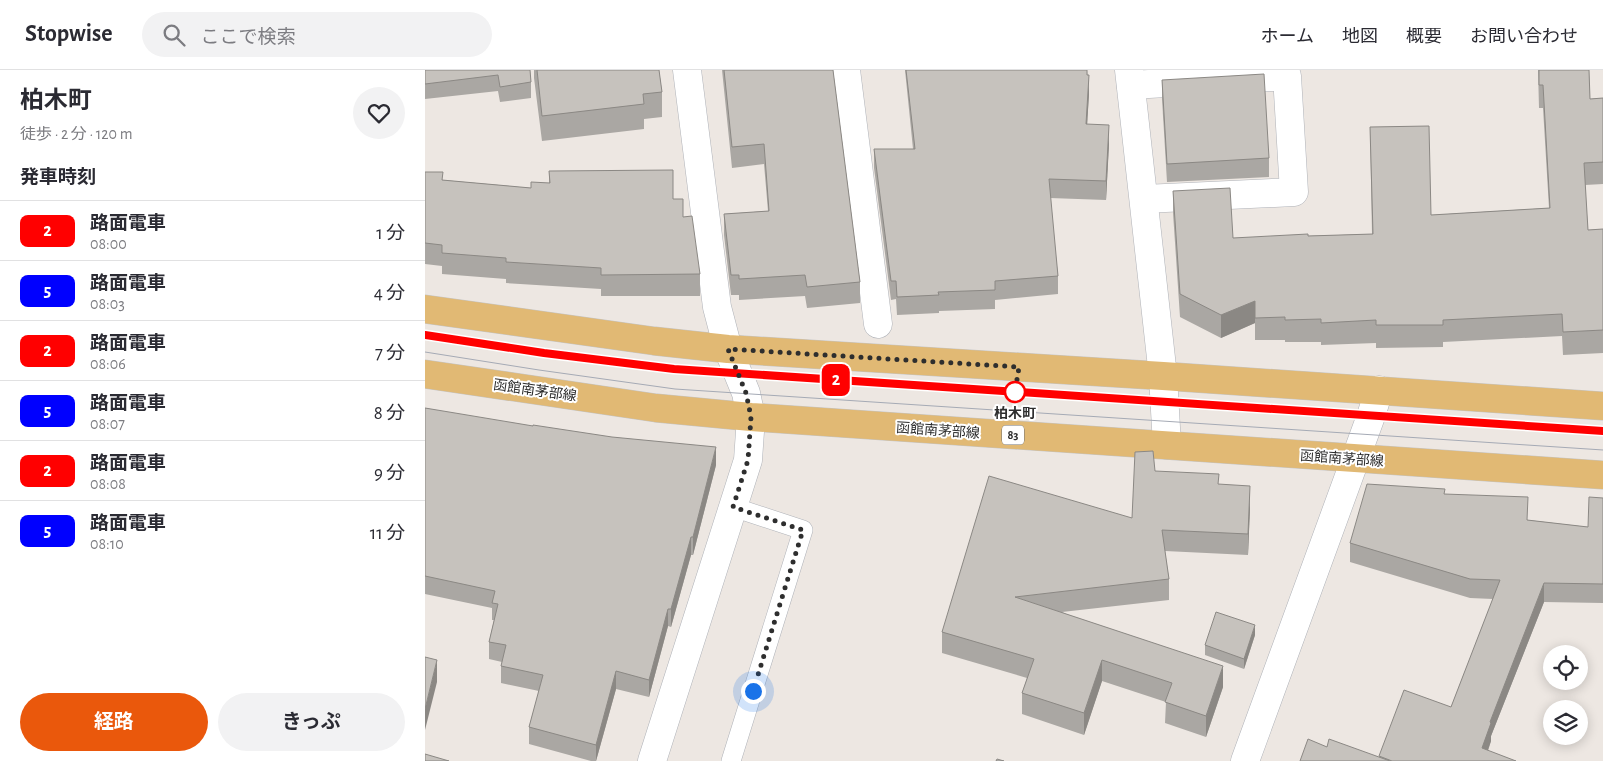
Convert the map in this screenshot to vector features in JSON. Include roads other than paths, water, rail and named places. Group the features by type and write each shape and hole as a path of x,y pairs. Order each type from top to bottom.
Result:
{"main road":[{"path":"425,309 654,341 728,349 1603,406"},
{"name":"函館南茅部線","path":"425,374 656,408 751,417 1603,475"}],"street":[{"path":"652,761 748,460 751,417 746,393 728,349 717,307 687,70"},
{"path":"846,70 878,324"},
{"path":"1144,199 1294,192 1287,76 1130,77 1163,376 1167,445"},
{"path":"1245,761 1379,390"}],"lane":[{"path":"731,761 803,530 733,507"}],"tram line":[{"path":"425,335 544,353 674,369 1603,431"},
{"name":"2","path":"425,335 544,353 674,369 1603,431"},
{"path":"425,352 675,389 1603,450"}],"place":[{"name":"柏木町","path":"1015,392"}]}
